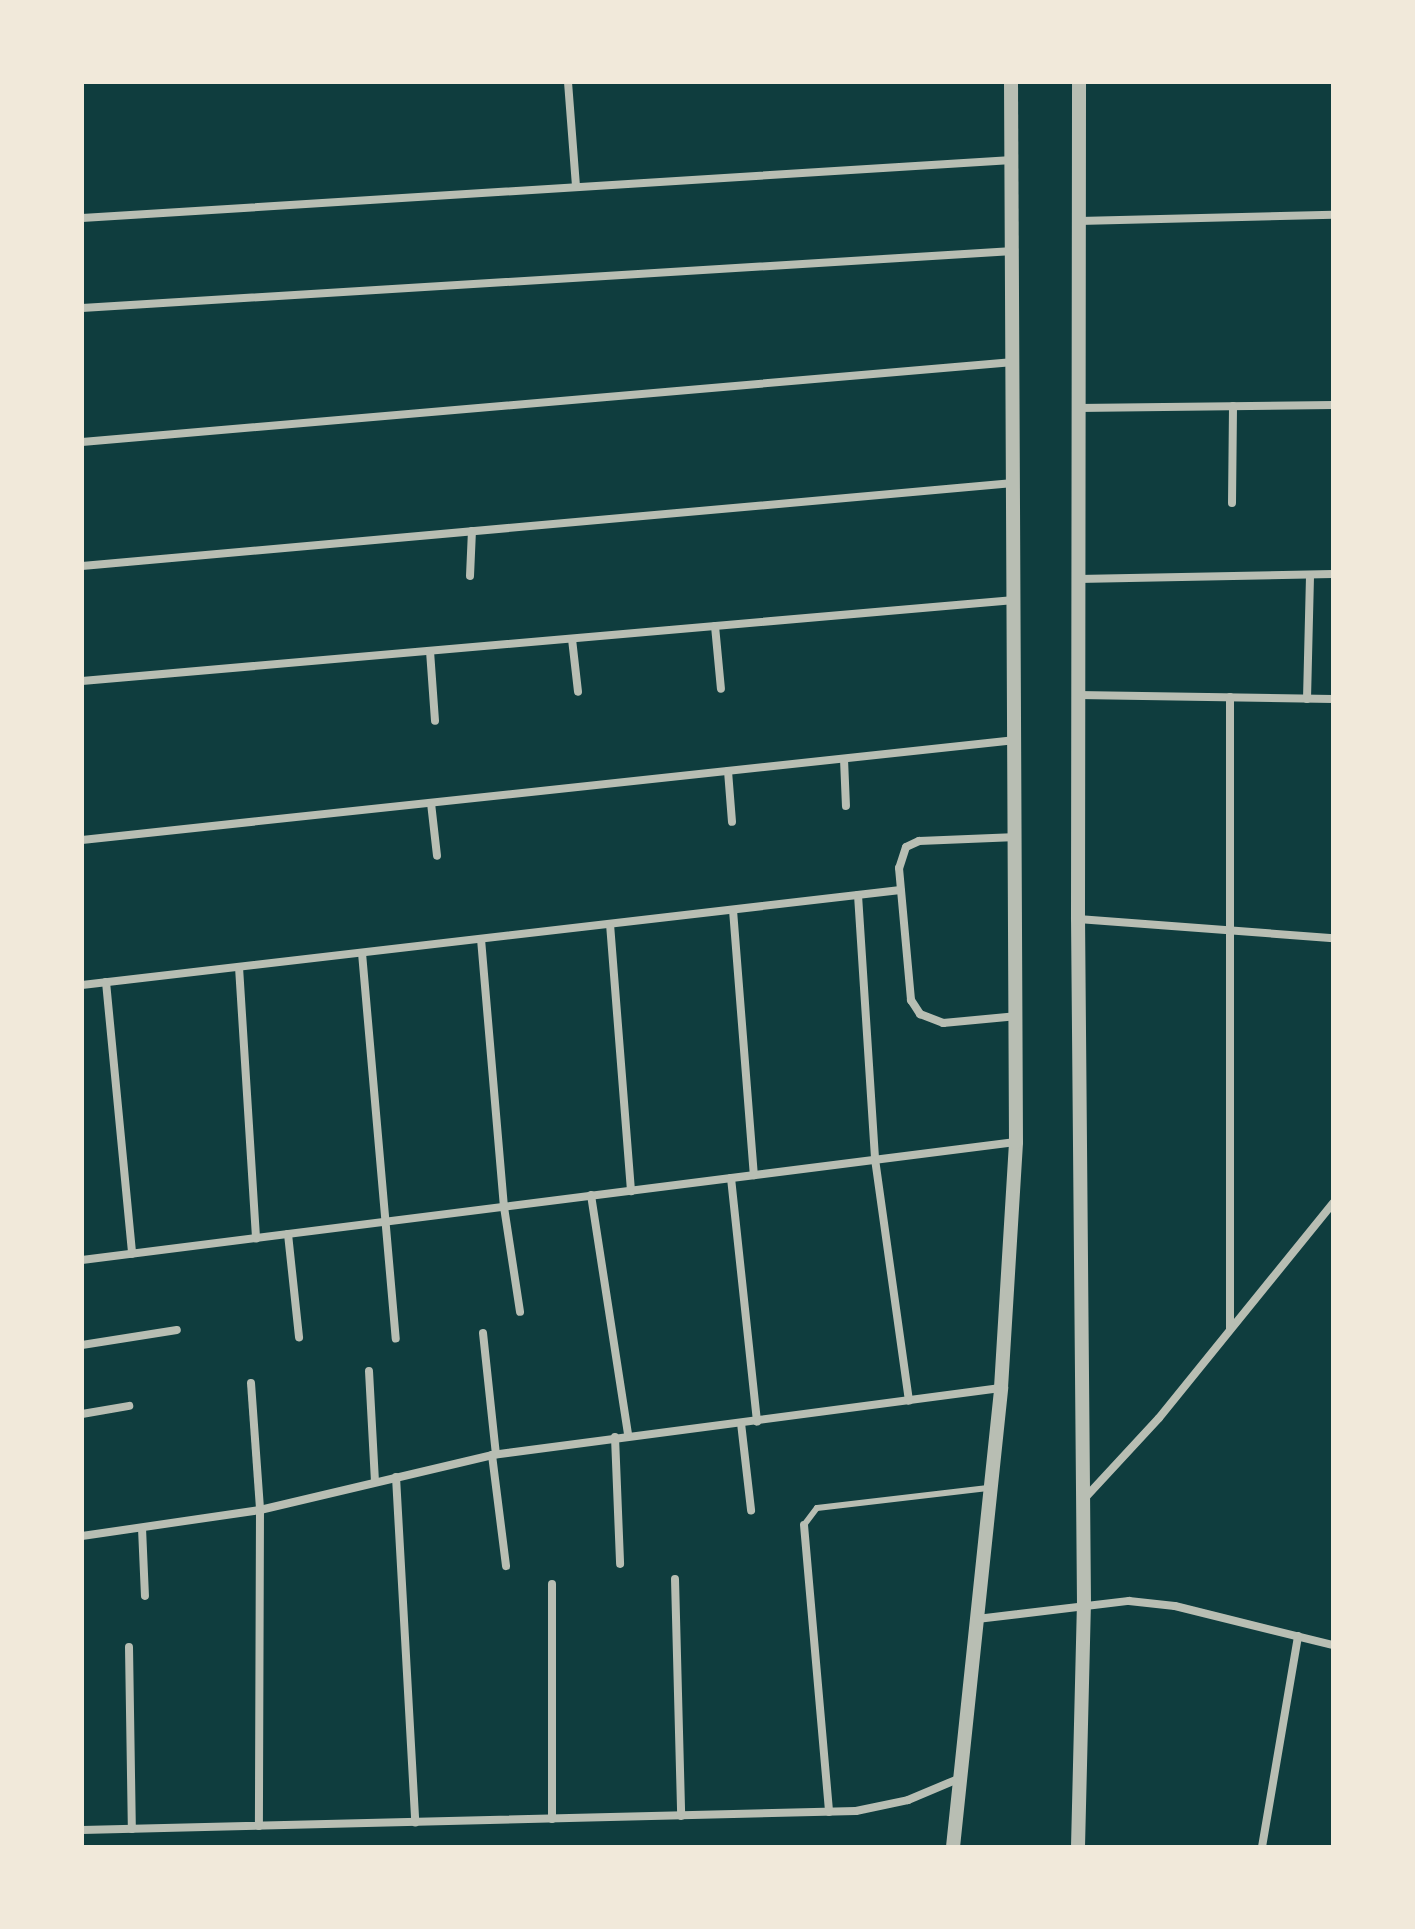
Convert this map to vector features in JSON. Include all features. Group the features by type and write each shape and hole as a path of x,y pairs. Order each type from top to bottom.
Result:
{"street":[{"path":"568,82 576,187"},
{"path":"953,1847 1001,1388 1016,1142 1019,1016 1011,82"},
{"path":"1078,1847 1084,1604 1078,919 1079,82"},
{"path":"82,218 1012,160"},
{"path":"1079,221 1333,215"},
{"path":"82,308 1013,251"},
{"path":"82,442 1014,362"},
{"path":"1078,408 1333,405"},
{"path":"1232,503 1233,406"},
{"path":"82,566 1015,483"},
{"path":"470,576 472,531"},
{"path":"1078,579 1333,574"},
{"path":"1307,699 1310,575"},
{"path":"82,681 1016,600"},
{"path":"715,626 721,689"},
{"path":"572,639 578,692"},
{"path":"430,651 435,721"},
{"path":"1078,695 1333,699"},
{"path":"1230,697 1230,1329"},
{"path":"82,840 1017,740"},
{"path":"844,759 846,806"},
{"path":"728,771 732,822"},
{"path":"431,803 437,856"},
{"path":"1018,837 912,843 899,860 911,1000 920,1014 943,1023 1019,1016"},
{"path":"82,985 901,890"},
{"path":"858,895 875,1159 909,1401"},
{"path":"733,910 754,1175"},
{"path":"1078,919 1333,938"},
{"path":"610,924 631,1191"},
{"path":"481,939 504,1207 520,1312"},
{"path":"362,953 383,1222 396,1339"},
{"path":"239,967 256,1238"},
{"path":"106,982 132,1254"},
{"path":"82,1260 1016,1142"},
{"path":"731,1178 757,1422"},
{"path":"591,1195 628,1435"},
{"path":"1082,1501 1159,1418 1333,1203"},
{"path":"288,1234 299,1337"},
{"path":"82,1345 177,1330"},
{"path":"483,1333 506,1566"},
{"path":"369,1371 375,1482"},
{"path":"251,1383 260,1510 259,1826"},
{"path":"82,1536 260,1510 494,1454 1001,1388"},
{"path":"82,1414 129,1406"},
{"path":"741,1423 751,1510"},
{"path":"615,1437 620,1564"},
{"path":"396,1477 415,1822"},
{"path":"804,1525 829,1812"},
{"path":"142,1528 145,1596"},
{"path":"675,1579 681,1816"},
{"path":"552,1584 552,1819"},
{"path":"977,1619 1084,1604 1175,1606 1333,1645"},
{"path":"1262,1847 1298,1636"},
{"path":"129,1647 132,1829"},
{"path":"82,1830 829,1812 883,1807 958,1779"}],"lane":[{"path":"804,1525 817,1508 992,1488"}]}
